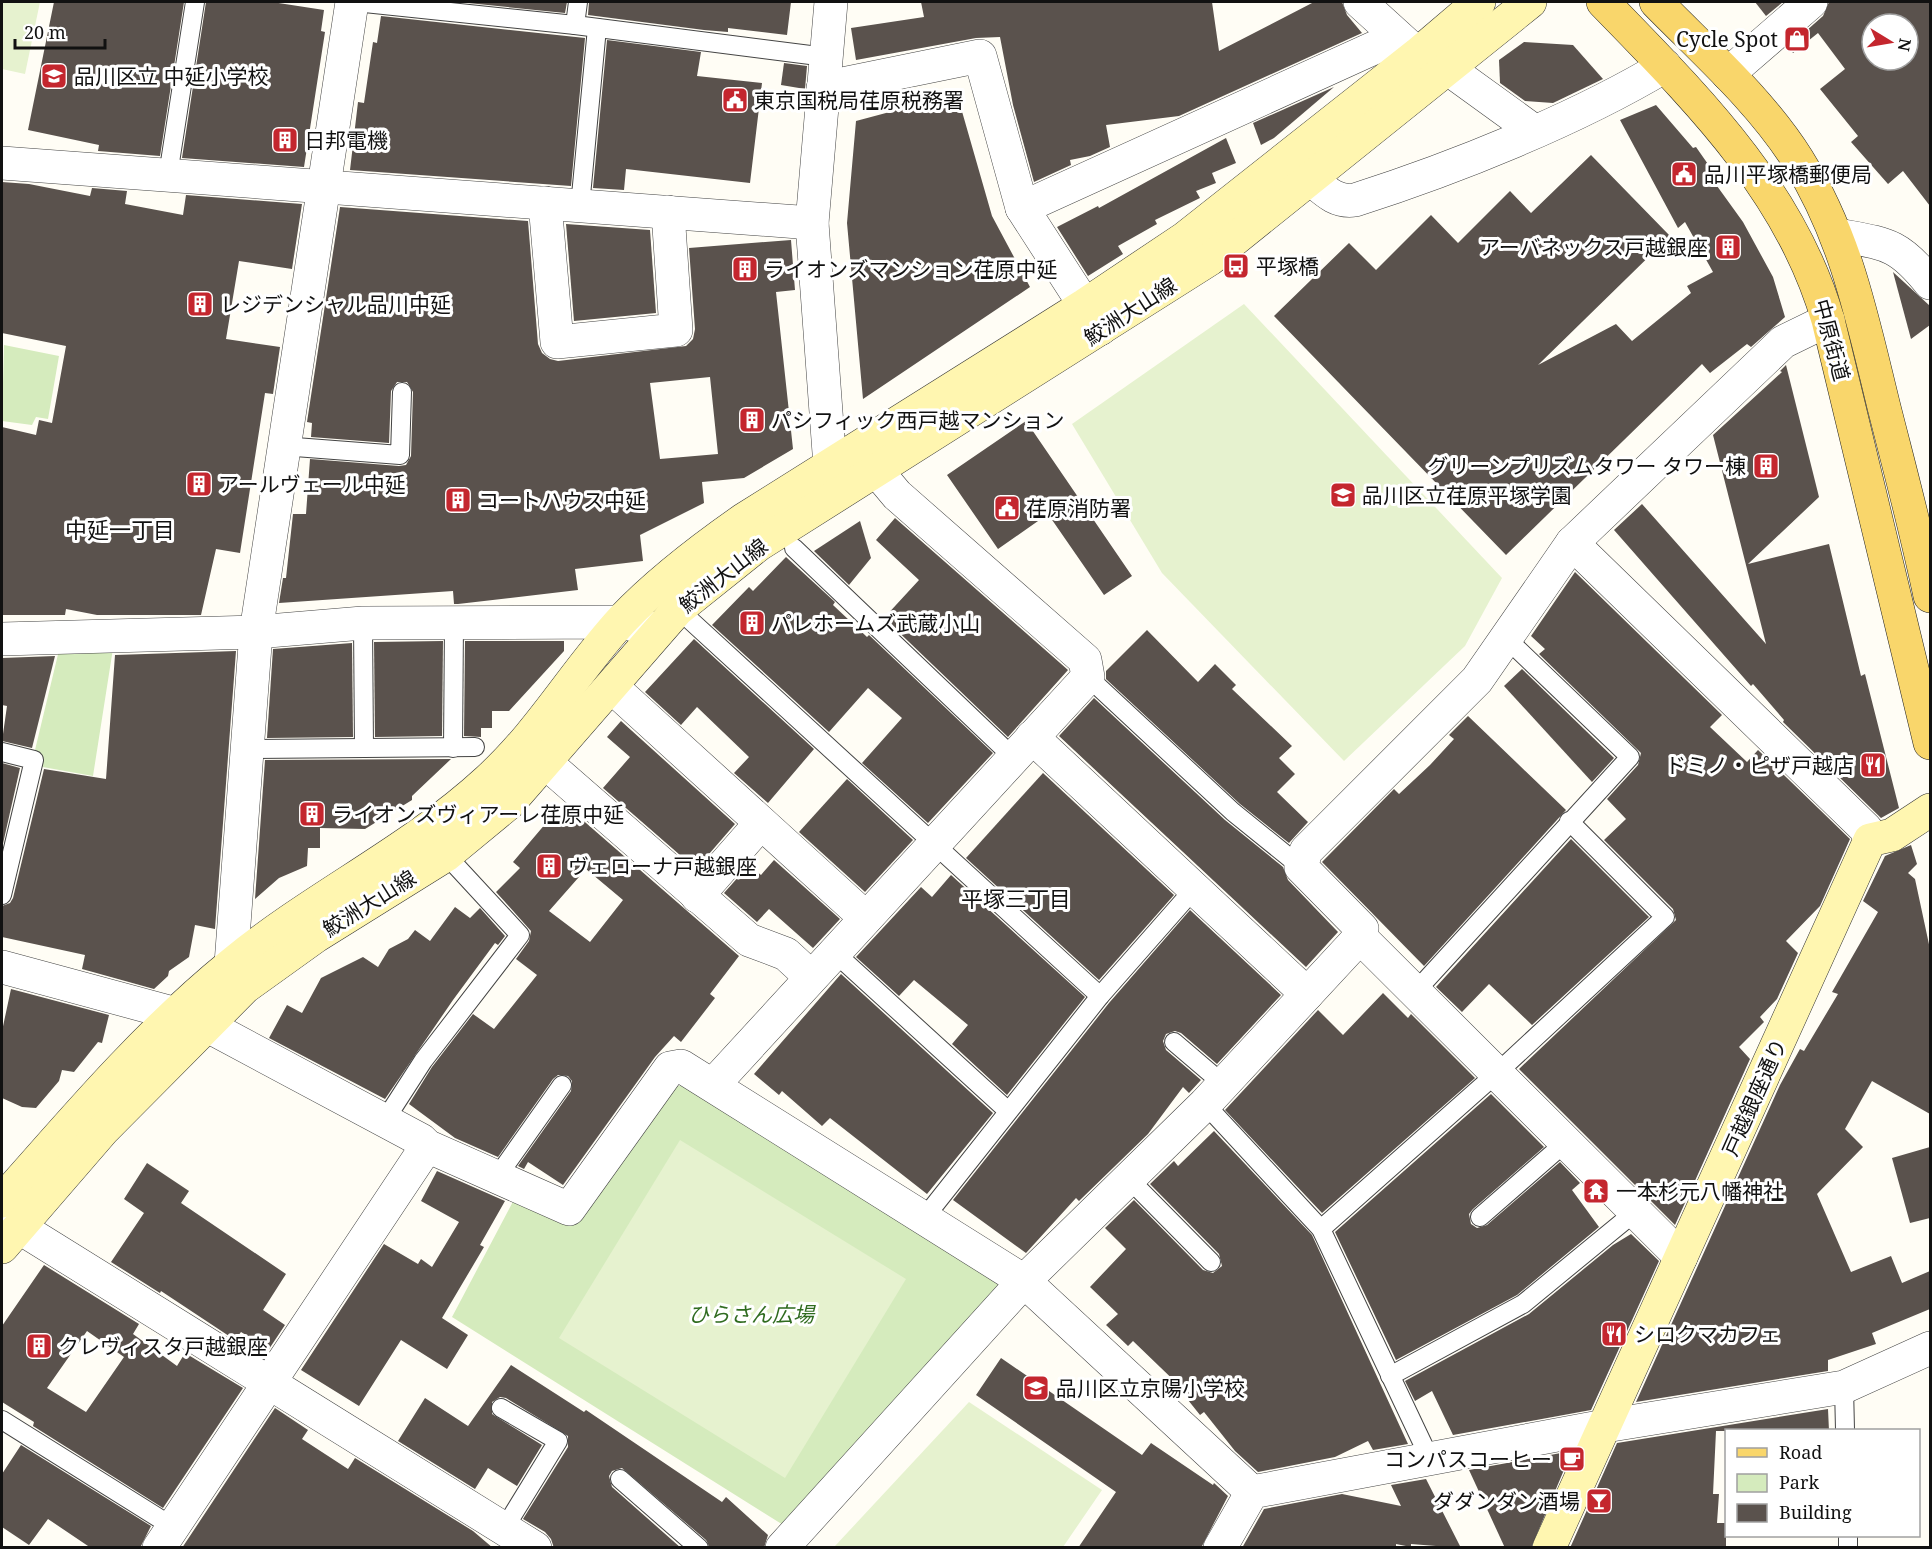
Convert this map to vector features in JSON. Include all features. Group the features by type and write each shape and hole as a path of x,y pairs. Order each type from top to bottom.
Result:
{"main road":[{"name":"鮫洲大山線","path":"7,1224 104,1130 245,987 278,962 446,855 509,803 612,687 668,619 834,480 876,470 1093,318 1408,46 1479,2"},
{"name":"鮫洲大山線","path":"7,1224 77,1116 176,1014 231,964 298,914 425,832 490,779 523,745 620,622 651,591 705,547 743,520 834,480 1093,318 1210,259 1530,2"},
{"name":"中原街道","path":"1604,2 1665,66 1755,170 1800,245 1821,295 1828,320 1930,743"},
{"name":"中原街道","path":"1656,2 1755,102 1798,161 1838,236 1859,302 1930,596"},
{"path":"1870,840 1892,835 1930,810"},
{"name":"戸越銀座通り","path":"1549,1548 1870,840"}],"street":[{"path":"231,964 256,632 282,446 353,2"},
{"path":"831,2 812,223 834,480"},
{"path":"1022,208 1408,46 1360,2"},
{"path":"1728,74 1811,2"},
{"path":"825,72 980,56 1022,208 1093,318"},
{"path":"1311,179 1335,198 1345,202 1355,200 1456,164 1534,131 1633,85 1665,66"},
{"path":"1447,68 1534,131"},
{"path":"2,163 812,223"},
{"path":"545,203 557,342 676,330 668,212"},
{"path":"1838,236 1893,247 1926,268"},
{"path":"782,1548 1024,1281 1213,1094 1360,937 1362,929 1301,867 1306,851 1477,680 1572,543 1783,342 1828,320"},
{"path":"713,1085 1088,677 1085,660 897,495 876,470"},
{"path":"1572,543 1866,829 1870,840"},
{"path":"2,639 256,632 363,623 620,622 668,619"},
{"path":"612,687 866,918"},
{"path":"1023,748 1194,889 1307,994"},
{"path":"546,763 749,940 786,954 812,976"},
{"path":"697,896 761,823"},
{"path":"1360,937 1681,1257"},
{"path":"2,967 176,1014 206,1025 385,1120 421,1140 426,1146 569,1209 670,1068 681,1066 1024,1281 1252,1492"},
{"path":"166,1537 426,1146"},
{"path":"7,1224 535,1548"},
{"path":"1220,1548 1252,1492 1429,1457 1844,1387 1930,1348"}],"lane":[{"path":"168,175 195,2"},
{"path":"353,2 597,28 825,72"},
{"path":"575,25 578,2"},
{"path":"580,206 597,28"},
{"path":"282,446 400,455 402,392"},
{"path":"794,548 1023,748"},
{"path":"668,619 934,844 1100,996"},
{"path":"363,623 364,748"},
{"path":"453,748 454,623"},
{"path":"1415,992 1569,821 1630,757 1506,638"},
{"path":"1088,677 1233,812 1301,867"},
{"path":"248,749 475,747"},
{"path":"2,752 34,760 2,895"},
{"path":"1321,1229 1497,1073 1665,917 1569,821"},
{"path":"385,1120 423,1061 520,935 446,855"},
{"path":"925,1217 1100,996 1194,889"},
{"path":"834,952 1008,1111"},
{"path":"1173,1042 1321,1229 1429,1457"},
{"path":"497,1177 562,1084"},
{"path":"1480,1217 1566,1142"},
{"path":"1128,1178 1211,1262"},
{"path":"1390,1376 1523,1304 1635,1212"},
{"path":"1844,1387 1845,1429"},
{"path":"501,1408 558,1441 504,1528"},
{"path":"2,1420 166,1537"},
{"path":"620,1479 699,1548"}],"green space":[{"path":"2,2 40,2 25,74 2,69"},
{"path":"1244,304 1502,578 1465,646 1344,761 1162,573 1072,424"},
{"path":"4,345 59,356 48,419 36,417 32,425 2,421"},
{"path":"114,642 93,776 37,766 39,756 35,750 60,646"},
{"name":"ひらさん広場","path":"687,1085 1004,1281 788,1528 452,1317 517,1194 575,1219 668,1087"},
{"path":"680,1140 906,1279 785,1478 559,1338"},
{"path":"969,1402 1102,1490 1063,1547 835,1546"}],"building":[{"path":"54,2 184,2 160,156 98,151 99,145 28,130"},
{"path":"206,2 272,2 324,10 321,31 325,32 304,167 182,158"},
{"path":"458,2 567,2 565,13"},
{"path":"589,2 791,2 787,35 728,28 728,32 704,30 588,15"},
{"path":"921,2 1212,2 1219,51 1314,2 1342,2 1347,15 1362,33 1179,116 1106,125 1110,147 1090,156 1070,160 1071,165 1034,182 1013,105 1000,37 976,38 856,60 851,28 924,17"},
{"path":"1755,2 1783,2 1766,16"},
{"path":"1829,2 1930,2 1930,206 1903,171 1888,184 1851,142 1858,136 1820,89 1845,69 1818,33 1793,53 1789,46 1823,16"},
{"path":"381,16 585,38 571,186 350,170 358,102 364,103 373,42 377,43"},
{"path":"607,40 701,52 697,76 762,83 750,183 626,169 624,190 593,188"},
{"path":"1524,42 1573,45 1603,79 1553,103 1525,101 1500,83 1499,60"},
{"path":"784,63 807,66 805,89 781,85"},
{"path":"1334,87 1274,138 1261,145 1253,123"},
{"path":"957,94 992,216 1030,287 863,399 847,223 856,121"},
{"path":"1656,105 1693,148 1696,147 1717,177 1712,179 1743,222 1773,277 1785,317 1751,347 1747,344 1710,373 1702,364 1506,555 1274,316 1349,243 1376,270 1431,215 1458,243 1510,191 1531,213 1591,155 1670,236 1538,365 1616,324 1632,341 1691,293 1687,286 1713,272 1685,222 1678,228 1620,120"},
{"path":"1226,138 1236,163 1212,173 1216,183 1196,191 1200,198 1155,220 1157,224 1118,246 1123,254 1088,276 1057,227 1098,206 1099,208"},
{"path":"2,182 29,184 90,196 92,188 127,191 125,204 183,215 186,195 302,204 292,269 239,261 226,339 280,347 273,394 265,393 240,553 216,549 201,615 97,615 66,609 65,615 2,615 2,427 36,435 39,420 52,423 66,346 2,333"},
{"path":"340,207 528,221 538,344 542,353 558,361 686,346 693,339 695,329 689,248 791,240 795,290 776,292 793,449 744,478 702,482 704,503 640,535 643,561 575,569 578,590 458,604 454,604 453,591 279,603 283,578 286,578 293,514 306,514 310,459 406,465 411,456 413,392 407,382 397,382 391,391 389,443 311,437 312,423 307,422","holes":["710,377 718,454 660,459 650,383"]},
{"path":"566,224 650,230 656,313 574,321"},
{"path":"1893,272 1930,306 1930,325 1911,339"},
{"path":"1786,365 1819,497 1748,564 1829,544 1861,676 1865,674 1899,808 1881,818 1783,722 1784,720 1753,684 1751,686 1614,530 1642,504 1766,644 1713,435 1782,372 1780,371"},
{"path":"1026,421 1132,576 1104,595 1048,514 998,549 947,475"},
{"path":"895,518 1068,670 1008,737 884,618 919,580 876,540"},
{"path":"860,521 871,558 849,585 814,551"},
{"path":"786,557 835,602 833,605 867,637 869,635 993,753 928,823 862,763 902,718 868,688 829,732 712,625 749,587 753,591"},
{"path":"1575,572 1722,715 1710,727 1747,762 1758,750 1850,839 1820,906 1786,941 1798,953 1777,999 1760,1017 1764,1022 1739,1047 1750,1059 1675,1225 1519,1069 1676,920 1673,909 1604,840 1626,819 1607,799 1638,765 1641,753 1539,654 1545,649 1531,636"},
{"path":"1147,630 1198,682 1215,664 1236,685 1232,689 1292,746 1279,758 1295,774 1277,792 1308,822 1289,843 1240,804 1106,679 1106,671"},
{"path":"694,639 814,749 768,803 734,773 749,757 697,707 681,725 645,692"},
{"path":"443,641 442,736 375,737 374,642"},
{"path":"465,641 564,641 564,651 509,711 492,711 492,728 481,728 481,737 464,736"},
{"path":"352,643 353,737 267,738 273,649"},
{"path":"236,651 215,929 195,925 189,957 169,971 168,976 154,989 82,969 85,955 2,937 2,906 10,903 13,898 44,769 106,779 115,655"},
{"path":"55,656 32,748 2,741 7,706 2,705 2,658"},
{"path":"1522,669 1614,758 1592,782 1504,686"},
{"path":"1094,698 1225,820 1283,867 1288,880 1338,932 1306,967 1059,736"},
{"path":"1468,716 1566,810 1424,966 1322,862 1394,789 1399,794 1430,765 1454,739 1449,735"},
{"path":"621,721 735,824 696,869 603,788 630,757 607,737"},
{"path":"451,759 412,796 412,800 365,829 320,828 320,848 308,848 307,866 279,878 255,899 265,760"},
{"path":"2,763 20,768 2,848"},
{"path":"1043,773 1174,895 1099,980 966,858"},
{"path":"847,779 913,840 865,892 799,832"},
{"path":"563,803 739,956 710,994 715,998 681,1042 674,1036 655,1057 563,1185 528,1162 524,1169 518,1166 571,1091 572,1081 568,1076 558,1075 553,1079 498,1157 455,1138 409,1104 432,1067 473,1014 494,1029 537,975 516,959 529,941 531,931 496,892 520,868 513,862","holes":["586,869 623,900 590,942 549,911"]},
{"path":"1571,839 1649,917 1532,1025 1489,984 1462,1012 1436,987"},
{"path":"1911,845 1917,864 1908,873 1915,879 1930,949 1930,1114 1872,1081 1845,1129 1863,1147 1817,1194 1851,1272 1891,1256 1902,1283 1930,1271 1930,1309 1872,1333 1876,1344 1828,1360 1828,1371 1636,1402 1780,1085 1800,1049 1804,1051 1838,994 1832,992 1878,912 1863,901 1885,856"},
{"path":"774,860 840,919 813,948 769,909 757,922 724,893 749,865 761,875"},
{"path":"951,875 1085,997 1007,1095 952,1044 968,1025 914,980 899,996 856,957 921,887 932,897"},
{"path":"455,907 470,918 480,908 505,936 498,945 495,943 453,1000 385,1099 269,1038 287,1005 302,1013 321,978 363,957 378,967 389,949 408,939 415,930 430,941"},
{"path":"1190,910 1281,995 1217,1064 1181,1033 1175,1031 1166,1034 1163,1041 1166,1050 1201,1080 1189,1093 1183,1087 1148,1134 1079,1201 1076,1198 1026,1253 953,1200 1109,1003"},
{"path":"841,974 993,1113 927,1194 830,1118 822,1126 782,1091 779,1095 754,1074"},
{"path":"11,989 109,1015 102,1043 98,1042 74,1072 62,1070 59,1081 36,1108 22,1107 2,1098 2,1031"},
{"path":"1383,993 1408,1018 1411,1014 1475,1078 1322,1213 1225,1110 1318,1010 1343,1035"},
{"path":"1491,1094 1544,1147 1473,1209 1469,1214 1471,1224 1477,1228 1487,1225 1560,1162 1580,1183 1572,1190 1599,1227 1517,1295 1396,1360 1335,1232"},
{"path":"1214,1131 1312,1235 1408,1444 1373,1450 1368,1441 1335,1457 1258,1472 1235,1451 1204,1412 1200,1415 1184,1395 1187,1393 1133,1341 1128,1346 1106,1325 1118,1314 1090,1287 1126,1249 1105,1228 1134,1200 1203,1270 1213,1273 1222,1266 1219,1254 1150,1184 1174,1161 1178,1166"},
{"path":"1930,1147 1930,1218 1910,1223 1892,1158"},
{"path":"147,1163 189,1191 181,1203 286,1274 263,1310 285,1325 269,1349 241,1332 235,1340 161,1291 160,1293 111,1262 144,1213 124,1199"},
{"path":"437,1171 505,1201 480,1245 484,1247 442,1318 468,1335 447,1369 401,1340 359,1406 301,1370 384,1244 418,1264 421,1259 432,1267 459,1222 421,1201"},
{"path":"1631,1234 1659,1261 1591,1410 1453,1435 1432,1391 1415,1401 1405,1381 1529,1314 1613,1245"},
{"path":"44,1265 139,1324 133,1334 177,1366 185,1353 243,1388 163,1508 33,1426 34,1422 2,1402 2,1326","holes":["87,1331 124,1357 86,1412 47,1388"]},
{"path":"1001,1358 1142,1455 1151,1443 1213,1485 1214,1483 1228,1496 1201,1548 1078,1548 1116,1492 976,1395"},
{"path":"511,1365 584,1412 586,1410 722,1502 726,1497 768,1535 764,1548 710,1548 706,1540 622,1468 612,1471 609,1476 612,1487 681,1548 554,1548 545,1532 523,1519 568,1447 568,1436 506,1398 500,1397 492,1402 492,1414 542,1445 517,1486 488,1468 475,1489 398,1441 425,1398 468,1426"},
{"path":"275,1408 308,1430 302,1439 348,1469 355,1458 473,1531 493,1548 182,1548"},
{"path":"1828,1409 1829,1429 1725,1429 1725,1431 1716,1431 1713,1494 1719,1494 1717,1523 1725,1523 1726,1548 1570,1548 1617,1443"},
{"path":"21,1445 151,1526 140,1548 91,1548 48,1519 29,1545 2,1527 2,1474"},
{"path":"1572,1451 1531,1548 1505,1548 1469,1470"},
{"path":"1426,1479 1461,1548 1411,1544 1411,1547 1396,1544 1396,1548 1242,1548 1264,1509 1342,1494 1401,1506 1391,1485"}],"place":[{"name":"Cycle Spot","path":"1797,39"},
{"name":"品川区立 中延小学校","path":"54,76"},
{"name":"東京国税局荏原税務署","path":"735,100"},
{"name":"日邦電機","path":"285,140"},
{"name":"品川平塚橋郵便局","path":"1684,174"},
{"name":"アーバネックス戸越銀座","path":"1728,247"},
{"name":"平塚橋","path":"1236,266"},
{"name":"ライオンズマンション荏原中延","path":"745,269"},
{"name":"レジデンシャル品川中延","path":"200,304"},
{"name":"パシフィック西戸越マンション","path":"752,420"},
{"name":"グリーンプリズムタワー タワー棟","path":"1766,466"},
{"name":"アールヴェール中延","path":"199,484"},
{"name":"品川区立荏原平塚学園","path":"1343,495"},
{"name":"コートハウス中延","path":"458,500"},
{"name":"荏原消防署","path":"1007,508"},
{"name":"パレホームズ武蔵小山","path":"752,623"},
{"name":"ドミノ・ピザ戸越店","path":"1873,765"},
{"name":"ライオンズヴィアーレ荏原中延","path":"312,814"},
{"name":"ヴェローナ戸越銀座","path":"549,866"},
{"name":"一本杉元八幡神社","path":"1596,1191"},
{"name":"シロクマカフェ","path":"1614,1334"},
{"name":"クレヴィスタ戸越銀座","path":"39,1346"},
{"name":"品川区立京陽小学校","path":"1036,1388"},
{"name":"コンパスコーヒー","path":"1572,1459"},
{"name":"ダダンダン酒場","path":"1599,1501"}],"district":[{"name":"中延一丁目","path":"120,529"},
{"name":"平塚三丁目","path":"1016,898"}]}
